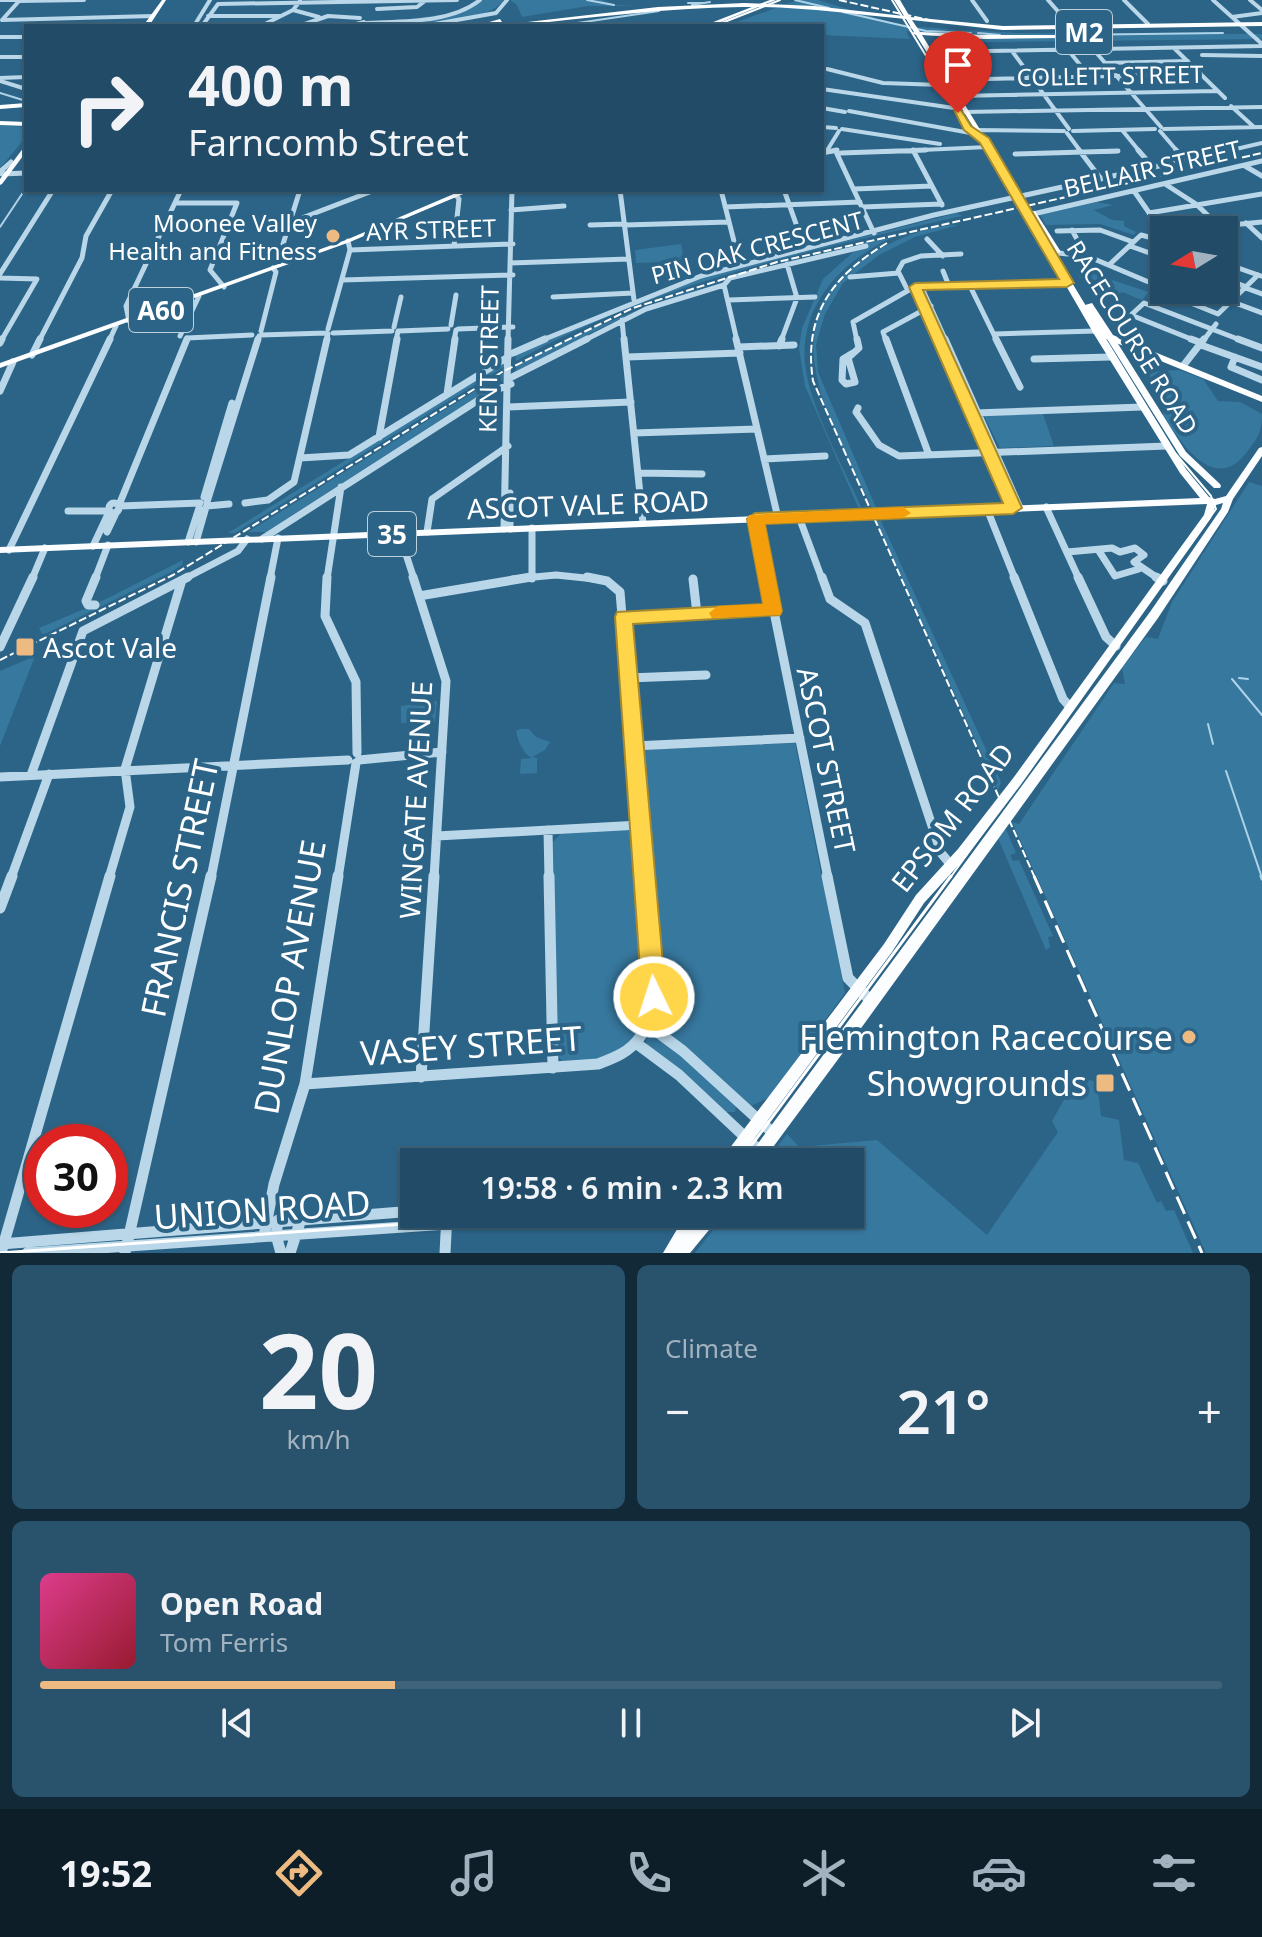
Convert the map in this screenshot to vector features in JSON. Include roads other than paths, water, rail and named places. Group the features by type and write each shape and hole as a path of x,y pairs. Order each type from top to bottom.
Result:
{"highway":[{"path":"494,24 687,0"},
{"name":"RACECOURSE ROAD","path":"890,0 902,13"},
{"name":"RACECOURSE ROAD","path":"897,0 921,52 987,144 1071,282 1110,337"},
{"path":"549,24 695,12 740,12 787,1"},
{"name":"M2","path":"515,24 634,12 767,6 973,26 1262,26"},
{"name":"M2","path":"532,24 634,12 755,8 830,12 989,30 1184,30 1262,26"},
{"path":"720,11 727,18"},
{"path":"902,13 1015,25 1151,26"},
{"path":"907,26 923,35 1037,37 1184,30"},
{"name":"RACECOURSE ROAD","path":"923,35 951,108 967,127 976,132"},
{"path":"921,52 929,52"},
{"path":"0,108 23,105"},
{"path":"0,108 23,105"},
{"path":"0,123 24,124"},
{"name":"RACECOURSE ROAD","path":"1026,206 1040,232 1062,255 1071,282 1096,331"},
{"path":"1096,331 1262,397"}],"main road":[{"path":"147,24 164,0"},
{"path":"723,24 774,0"},
{"path":"711,24 740,12"},
{"path":"1,178 24,147"},
{"path":"1,178 24,148"},
{"name":"A60","path":"0,366 194,301 463,192"},
{"name":"RACECOURSE ROAD","path":"1096,331 1115,355 1167,446 1211,501"},
{"name":"RACECOURSE ROAD","path":"1110,337 1115,355"},
{"path":"1115,355 1126,349 1144,350"},
{"name":"RACECOURSE ROAD","path":"1147,407 1186,459 1229,498"},
{"name":"EPSOM ROAD","path":"764,1148 1153,617 1262,450"},
{"name":"35","path":"1200,491 1205,485 1217,486 1241,480"},
{"name":"ASCOT VALE ROAD","path":"1179,502 1196,498 1200,491"},
{"name":"35","path":"1211,501 1229,498"},
{"name":"ASCOT VALE ROAD","path":"4,550 1211,501"},
{"name":"EPSOM ROAD","path":"738,1148 920,899 951,865 1116,646 1212,510 1211,501"},
{"path":"671,1253 686,1228"},
{"path":"680,1253 701,1228"}],"street":[{"path":"0,0 84,0"},
{"path":"2,18 19,0"},
{"path":"195,24 210,0"},
{"path":"377,9 417,7 425,0"},
{"path":"203,24 216,5 457,0"},
{"path":"293,10 363,22 441,15 475,5 480,0"},
{"path":"433,24 497,12 507,0"},
{"path":"972,0 987,21"},
{"path":"1048,0 1070,25"},
{"path":"1124,0 1151,26"},
{"path":"1213,0 1260,42"},
{"path":"1250,0 1262,12"},
{"path":"265,24 293,10 300,1"},
{"path":"363,22 391,1"},
{"path":"1232,17 1262,12"},
{"path":"2,18 153,16"},
{"path":"208,16 281,16"},
{"path":"304,24 320,17"},
{"path":"0,37 24,37"},
{"path":"929,52 1172,48 1260,42"},
{"path":"1172,48 1252,127"},
{"path":"1068,50 1090,77"},
{"path":"1091,50 1186,160"},
{"path":"1010,51 1103,178"},
{"path":"1202,55 1262,56"},
{"path":"0,57 24,57"},
{"path":"1103,63 1186,61"},
{"path":"827,69 854,79 905,85 941,81 1199,74"},
{"path":"0,79 24,77"},
{"path":"0,79 24,88"},
{"path":"854,79 857,94 839,129 833,151 874,233"},
{"path":"824,89 951,108"},
{"name":"COLLETT STREET","path":"955,96 1215,91"},
{"path":"965,113 1262,107"},
{"path":"824,108 992,133 1262,127"},
{"path":"824,127 946,148"},
{"path":"953,127 967,127"},
{"path":"1122,130 1153,167"},
{"path":"833,151 987,144 984,135 992,133"},
{"path":"1026,206 1103,178 1262,143"},
{"path":"913,149 946,213"},
{"path":"1015,154 1118,151"},
{"name":"BELLAIR STREET","path":"1026,206 1049,210 1262,161"},
{"path":"1244,165 1262,176"},
{"path":"1,178 24,173"},
{"path":"1164,184 1196,204 1209,216"},
{"path":"854,189 932,186"},
{"path":"1134,191 1151,216"},
{"path":"0,343 37,278 0,276 52,192"},
{"path":"32,355 82,258 86,236 111,192"},
{"path":"129,321 126,306 180,192"},
{"path":"299,192 283,244 301,258"},
{"path":"289,223 370,192"},
{"name":"KENT STREET","path":"507,529 513,192"},
{"path":"553,297 634,296 620,192"},
{"path":"721,192 740,265"},
{"path":"785,192 805,249"},
{"path":"1149,213 1262,194"},
{"path":"454,246 459,201 456,195"},
{"path":"175,203 236,202 210,270 224,287"},
{"path":"725,207 942,204"},
{"path":"512,210 564,206"},
{"name":"PIN OAK CRESCENT","path":"300,458 345,456 510,357 634,296 740,265 946,213 1026,206"},
{"path":"590,225 729,222"},
{"path":"1238,226 1262,223"},
{"path":"1247,225 1262,238"},
{"path":"1072,230 1086,256"},
{"path":"1057,231 1100,230 1150,252"},
{"path":"1109,265 1131,244 1149,236"},
{"path":"927,239 943,256"},
{"path":"245,503 264,501 294,482 350,250 348,241"},
{"name":"AYR STREET","path":"350,250 512,244"},
{"path":"262,539 510,379 622,320 726,282 866,246"},
{"path":"899,273 900,265 908,259 961,254"},
{"path":"1062,255 1086,256 1150,284"},
{"path":"512,263 629,259"},
{"path":"779,346 797,298 787,264"},
{"path":"1238,267 1260,274"},
{"path":"192,542 270,295 276,272 273,268"},
{"path":"943,271 949,286"},
{"path":"850,277 858,273 899,273 914,287 928,307 1017,508"},
{"path":"1238,292 1260,274"},
{"path":"342,281 512,275"},
{"path":"726,282 778,518"},
{"path":"853,353 843,359 842,380 846,384 855,382 850,374 848,358 853,353 859,347 853,322 914,287 1071,282"},
{"path":"1238,284 1262,294"},
{"path":"970,286 1020,387"},
{"path":"447,394 456,295"},
{"path":"379,437 401,297"},
{"path":"729,300 815,297"},
{"path":"93,546 114,508 185,337 194,301"},
{"path":"1262,348 1214,327 1142,303 1131,315 1259,366 1262,357"},
{"path":"1195,304 1218,314 1227,304"},
{"path":"1238,304 1262,313"},
{"path":"928,307 883,332 929,455"},
{"path":"622,320 643,523"},
{"path":"4,550 116,326"},
{"path":"185,337 510,326"},
{"path":"1183,366 1214,327"},
{"path":"994,334 1096,331"},
{"path":"627,357 794,345"},
{"path":"1034,359 1115,355"},
{"path":"1235,357 1231,367 1262,380"},
{"path":"0,391 13,362"},
{"path":"509,407 631,402"},
{"path":"975,413 1147,407"},
{"path":"866,424 877,443 891,454 1167,446"},
{"path":"634,433 757,429"},
{"path":"427,532 432,499 508,450"},
{"path":"764,459 825,456"},
{"path":"638,473 702,474"},
{"name":"DUNLOP AVENUE","path":"270,1236 274,1184 305,1084 355,759 356,682 323,608 341,487"},
{"path":"68,511 229,504"},
{"path":"1046,507 1106,637 1116,646"},
{"path":"95,605 88,605 86,601 106,545 114,508"},
{"path":"987,509 1063,699 1070,707"},
{"path":"799,517 830,599 865,623 941,853 951,865"},
{"name":"ASCOT STREET","path":"755,519 848,978 855,989"},
{"path":"532,528 532,579"},
{"name":"WINGATE AVENUE","path":"399,533 446,681 421,1077"},
{"name":"FRANCIS STREET","path":"127,1244 236,763 244,705 281,538"},
{"path":"31,775 83,631 238,551 247,539"},
{"path":"2,645 45,548"},
{"path":"1067,552 1112,548 1120,552 1135,548 1144,555 1134,562 1139,569 1163,581"},
{"path":"1099,551 1115,579 1139,569"},
{"path":"419,596 474,582 593,576 609,580 620,592 654,997 648,1025 636,1043 673,1069 746,1137 752,1148"},
{"path":"693,579 697,614"},
{"path":"2,1247 130,807 125,769 182,580"},
{"path":"624,617 773,611"},
{"path":"628,678 706,675"},
{"path":"634,746 800,738"},
{"path":"0,777 442,752"},
{"path":"0,908 49,774"},
{"path":"437,836 640,825"},
{"path":"548,830 553,1068"},
{"path":"855,989 870,1000"},
{"path":"648,1025 675,1045 774,1134"},
{"name":"VASEY STREET","path":"305,1084 553,1068 609,1061 636,1043"},
{"name":"UNION ROAD","path":"27,1253 127,1244 273,1221 400,1212"},
{"path":"290,1253 301,1219"},
{"name":"UNION ROAD","path":"2,1247 270,1236 400,1224"},
{"path":"445,1253 446,1228"},
{"path":"270,1236 281,1253"}],"waterway":[{"path":"587,0 614,5"},
{"path":"795,0 829,8"},
{"path":"692,5 710,2"},
{"path":"688,3 703,3"},
{"path":"571,24 659,11"},
{"path":"843,12 926,31 971,33"},
{"path":"978,33 1000,35"},
{"path":"1063,35 1223,33"},
{"path":"0,93 24,100"},
{"path":"0,227 24,191"},
{"path":"1239,678 1248,679"},
{"path":"1232,679 1262,715"},
{"path":"1208,724 1213,744"},
{"path":"1226,771 1262,878"}],"tram line":[{"path":"719,24 780,0"},
{"path":"892,0 970,128 983,140 1175,453 1211,496 1216,509 950,878"},
{"path":"0,366 348,241 465,192"},
{"path":"749,1148 951,876"},
{"path":"0,1253 400,1224"}],"railway":[{"path":"839,0 929,20"},
{"path":"0,660 173,575 502,372 633,308 777,262 1262,153"},
{"path":"887,243 851,269 826,300 813,336 813,381 1035,878"},
{"path":"1034,876 1202,1253"}],"place":[{"name":"Moonee Valley Health and Fitness","path":"333,236"},
{"name":"Ascot Vale","path":"25,647"},
{"name":"Flemington Racecourse","path":"1189,1037"},
{"name":"Showgrounds","path":"1105,1083"}]}
